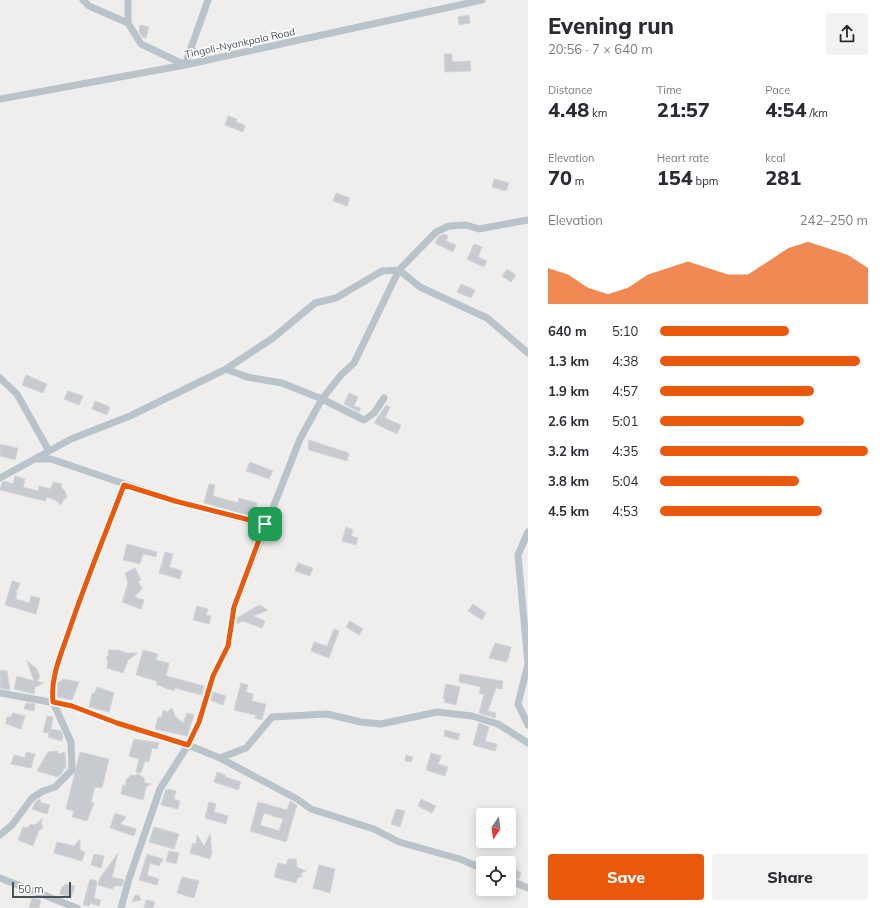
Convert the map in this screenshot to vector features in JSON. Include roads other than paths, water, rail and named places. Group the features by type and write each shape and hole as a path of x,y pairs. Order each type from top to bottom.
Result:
{"street":[{"path":"83,0 89,6 128,23"},
{"path":"128,0 128,23 141,44 185,65 208,0"},
{"name":"Tingoli-Nyankpala Road","path":"0,99 185,65 482,0"},
{"path":"121,908 129,879 160,789 188,745 199,722 213,676 228,646 234,607 265,524 300,439 322,399 341,374 354,363 399,270 436,232 449,226 466,225 479,229 528,220"},
{"path":"0,478 71,439 130,416 226,369 273,338 315,303 336,298 382,271 399,270 420,287 487,318 528,353"},
{"path":"226,369 247,377 282,383 322,399 364,420 374,414 384,398"},
{"path":"0,378 17,394 50,451"},
{"path":"34,460 51,459 124,485 175,501 265,524"},
{"path":"0,835 12,825 32,798 42,790 55,787 72,770 71,742 53,702 52,692 54,674 90,571 124,485"},
{"path":"528,532 518,556 528,664 518,704 528,725"},
{"path":"0,693 72,706 117,723 188,745 220,758 297,799 311,809 374,829 399,842 460,859 476,866"},
{"path":"220,758 246,748 272,717 327,714 361,722 381,724 438,712 465,715 498,724 528,743"},
{"path":"0,878 55,898 77,908"},
{"path":"516,883 528,888"}]}
